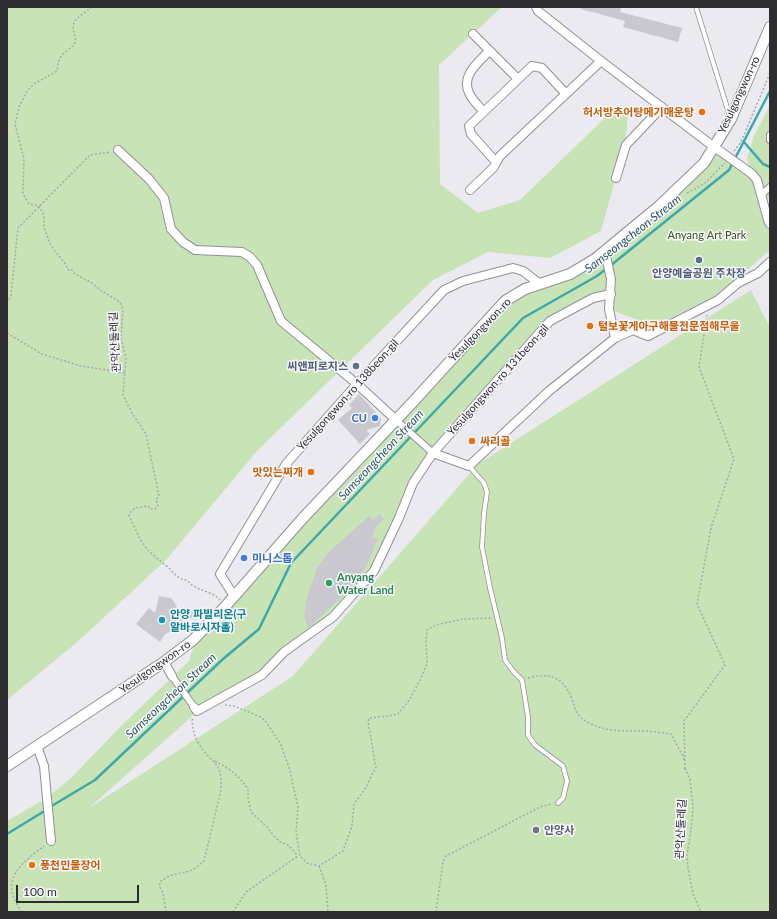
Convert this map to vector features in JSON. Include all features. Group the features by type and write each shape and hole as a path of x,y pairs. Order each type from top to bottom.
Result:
{"street":[{"path":"536,7 538,11 601,61 752,174 757,180 770,224"},
{"name":"Yesulgongwon-ro","path":"7,766 164,662 193,640 303,518 399,423 505,301 525,289 570,274 606,255 704,163 717,149 770,27"},
{"path":"473,34 518,79"},
{"path":"483,111 469,93 468,76 473,67 489,51"},
{"path":"470,190 493,168 500,156 601,61"},
{"path":"496,162 470,134 469,126 483,111 532,66 542,68 566,94"},
{"path":"616,178 626,145 662,107"},
{"path":"770,135 770,140"},
{"path":"118,150 149,178 164,198 171,229 183,242 195,250 242,252 250,257 257,265 281,321 357,384 429,450 469,466 549,391 615,338 633,330 648,336 718,300 738,283 758,273 770,262"},
{"path":"761,195 770,186"},
{"path":"606,255 610,279 609,309 615,338"},
{"name":"Yesulgongwon-ro 138beon-gil","path":"234,596 220,574 286,464 357,384 444,290 463,281 513,268 523,271 540,284"},
{"name":"Yesulgongwon-ro 131beon-gil","path":"429,450 550,321 593,298 610,294"},
{"path":"164,662 195,709 262,675 284,652 333,616 374,571 429,450"},
{"path":"37,746 44,766 50,838"}],"lane":[{"path":"696,7 731,119"},
{"path":"469,466 484,483 487,492 482,547 490,588 498,617 505,660 522,680 528,717 528,735 535,745 563,766 567,782 563,798 558,803"}],"path":[{"path":"40,206 29,204 24,194 24,159 15,124 19,107 27,91 34,84 57,71 60,58 72,48 76,41 73,32 73,23 78,16 92,7"},
{"path":"7,303 11,296 18,228 90,156 118,150"},
{"name":"관악산둘레길","path":"40,206 44,214 46,236 68,270 71,269 75,274 92,283 100,290 117,300 121,304 123,310 121,339 126,358 126,373 123,395 132,413 146,434 159,496 156,500 158,506 155,509 150,509 148,506 138,507 131,511 129,516 137,536 158,561 169,568 182,580 187,580 193,587 212,594 226,605"},
{"path":"685,768 684,722 725,665 697,604 711,528 734,459 700,367 709,305"},
{"path":"7,333 42,354 81,366 126,373"},
{"path":"214,761 227,767 241,779 248,788 248,798 251,812 280,842 288,845 307,863 319,866 343,851 352,826 354,804 367,786 376,768 368,722 369,718 398,714 410,699 427,664 427,630 436,625 463,619 488,619 498,617"},
{"name":"관악산둘레길","path":"522,680 533,676 551,675 557,678 567,688 575,711 589,723 600,727 615,731 644,731 671,734 683,756 685,768 690,780 693,807 687,855 688,868 694,894 701,912"},
{"path":"222,705 234,706 261,717 280,743 290,767 298,807 296,833 299,856"},
{"path":"166,912 163,893 159,886 161,881 169,876 193,870 204,861 221,790 222,778 214,761 199,745 193,732 192,720 199,715 195,709"},
{"path":"436,912 442,861 446,856 540,807 558,803"},
{"path":"21,912 13,895 12,881 26,859 50,838"},
{"path":"233,912 246,892 299,856"},
{"path":"319,866 326,885 328,912"}],"green space":[{"path":"7,7 502,7 439,65 440,184 478,213 520,200 608,115 628,115 625,143 601,231 550,258 488,252 433,280 258,450 166,560 75,644 7,700"},
{"path":"770,105 770,194 766,202 760,177 750,169 747,159 753,138"},
{"name":"Anyang Art Park","path":"715,148 753,174 770,224 770,250 721,293 649,329 635,319 609,309 611,295 594,299 550,322 433,453 374,572 334,617 304,639 262,676 197,712 89,808 293,676 478,464 751,290 770,328 770,912 7,912 7,821 47,798 71,778 122,725 189,661 195,642 396,420 526,290 596,259"}],"building":[{"path":"581,7 621,7 620,12 682,28 678,42 623,27 625,21 581,9"},
{"path":"359,394 381,418 380,426 366,430 370,434 360,444 338,420 352,408 349,405"},
{"path":"379,514 384,519 377,525 372,537 378,539 366,567 344,595 308,628 304,617 307,597 317,568 328,553 369,516 373,520"},
{"name":"안양 파빌리온(구 알바로시자홀)","path":"159,596 171,598 176,605 179,614 193,610 194,617 176,623 177,629 165,634 160,642 136,624 149,608 155,613"}],"waterway":[{"name":"Samseongcheon Stream","path":"610,266 729,170 770,91"},
{"path":"744,142 763,164 770,167"},
{"name":"Samseongcheon Stream","path":"50,807 95,780 223,659 259,629 291,563 523,318 597,276 606,269"},
{"name":"Samseongcheon Stream","path":"7,834 46,810"}],"place":[{"name":"허서방추어탕메기매운탕","path":"702,112"},
{"name":"안양예술공원 주차장","path":"699,260"},
{"name":"털보꽃게아구해물전문점해무울","path":"590,326"},
{"name":"씨앤피로지스","path":"356,366"},
{"name":"CU","path":"375,418"},
{"name":"싸리골","path":"472,441"},
{"name":"맛있는찌개","path":"311,472"},
{"name":"미니스톱","path":"244,558"},
{"name":"Anyang Water Land","path":"329,583"},
{"name":"안양 파빌리온(구 알바로시자홀)","path":"162,620"},
{"name":"안양사","path":"536,830"},
{"name":"풍천민물장어","path":"32,865"}]}
